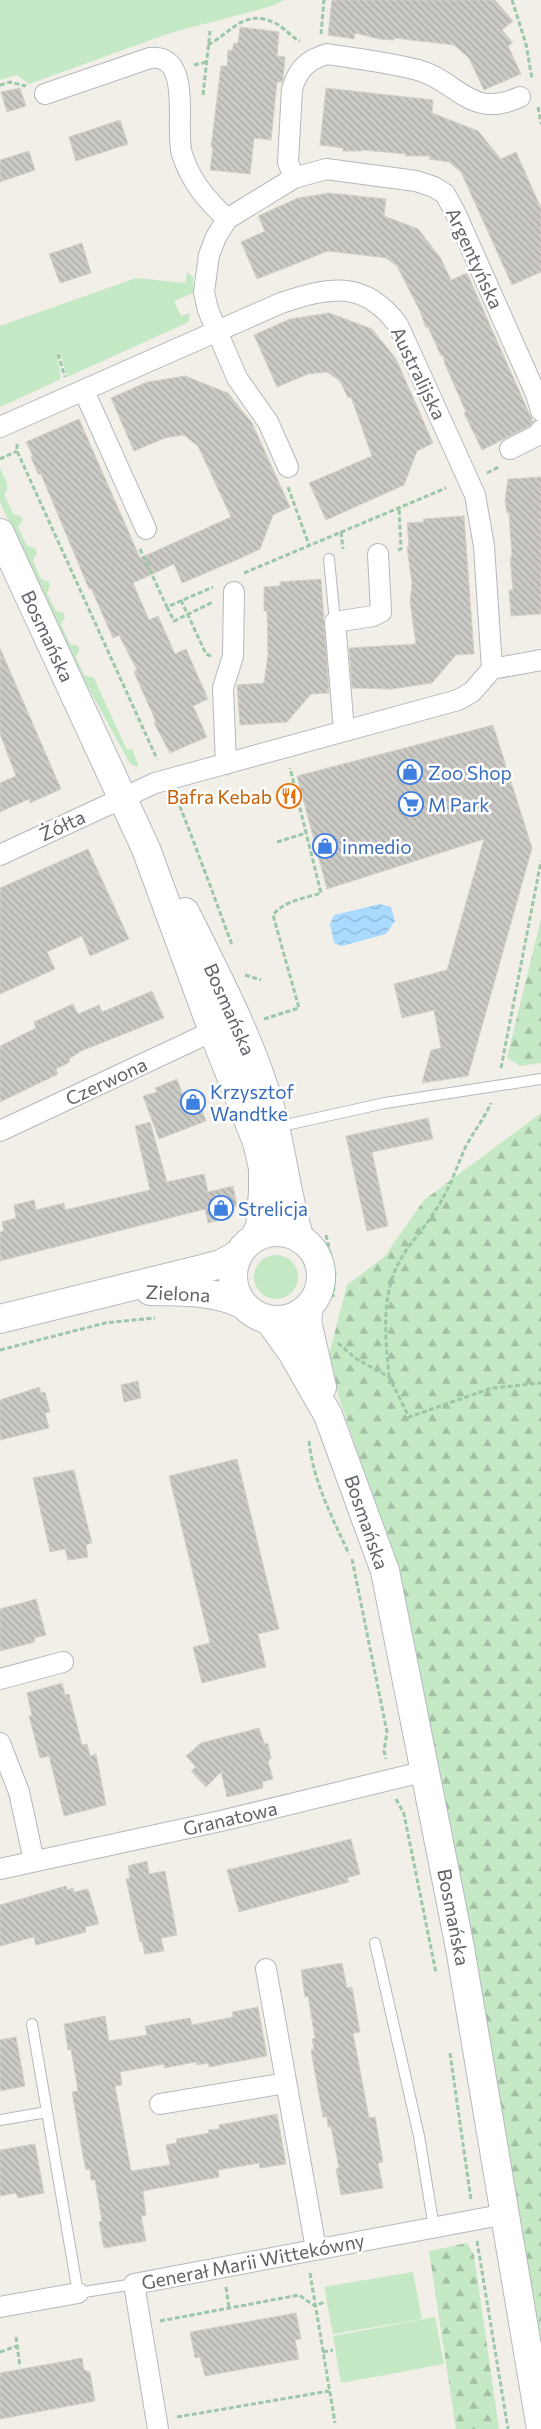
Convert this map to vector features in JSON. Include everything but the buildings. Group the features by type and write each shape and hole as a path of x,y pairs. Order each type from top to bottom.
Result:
{"street":[{"path":"294,178 288,162 292,89 303,65 313,58 327,54 419,70 434,77 455,92 489,105 504,104 526,89"},
{"path":"46,94 150,58 159,57 167,61 174,70 178,82 181,152 192,180 205,198 227,219 213,246 205,275 204,292 215,331 237,378 268,422 288,467"},
{"name":"Argentyńska","path":"227,219 294,178 326,169 416,181 434,187 444,194 455,212 536,394 541,410"},
{"name":"Australijska","path":"0,427 75,386 281,303 325,290 361,294 375,300 398,325 475,495 484,546 492,669"},
{"path":"75,386 141,535"},
{"path":"510,449 538,435 541,430"},
{"name":"Bosmańska","path":"0,533 6,565 124,797 146,849 213,1031 249,1119 259,1151 263,1192 260,1227 245,1247"},
{"path":"344,731 335,622 373,616 381,612 378,554"},
{"path":"226,764 223,688 231,664 231,584"},
{"path":"124,797 174,777 458,700 472,692 492,669 541,660"},
{"name":"Żółta","path":"0,855 124,797"},
{"name":"Bosmańska","path":"146,849 180,901 250,1052 276,1128 291,1210 313,1236"},
{"name":"Czerwona","path":"0,1130 213,1031"},
{"path":"272,1232 313,1236 310,1247 317,1258 320,1271 320,1284 316,1296 320,1304 290,1318 269,1320 249,1311 235,1292 232,1280 233,1267 245,1247 272,1232"},
{"name":"Zielona","path":"0,1319 221,1264 245,1247"},
{"name":"Zielona","path":"113,1290 201,1292 225,1296 242,1304"},
{"name":"Bosmańska","path":"320,1304 307,1321 328,1415 385,1571 460,1948 541,2429"},
{"name":"Bosmańska","path":"269,1320 292,1352 328,1415"},
{"path":"0,1679 63,1662"},
{"path":"0,1743 19,1792 34,1861"},
{"name":"Granatowa","path":"0,1869 225,1820 426,1771"},
{"path":"266,1969 316,2249"},
{"path":"160,2104 286,2083"},
{"name":"Generał Marii Wittekówny","path":"134,2284 506,2214"},
{"path":"134,2284 166,2423"},
{"name":"Generał Marii Wittekówny","path":"0,2307 78,2293"}],"lane":[{"path":"329,559 335,622"},
{"path":"276,1128 385,1103 541,1079"},
{"path":"375,1943 419,2136 434,2228"},
{"path":"32,2024 78,2293"},
{"path":"0,2120 47,2112"},
{"name":"Generał Marii Wittekówny","path":"78,2293 134,2284"}],"path":[{"path":"320,40 324,0"},
{"path":"512,0 526,44 526,89"},
{"path":"208,45 240,22 257,18 274,23 298,40 305,42"},
{"path":"202,98 210,31"},
{"path":"58,354 75,386"},
{"path":"18,440 17,451 155,757 160,762"},
{"path":"0,459 17,451"},
{"path":"288,467 288,486 309,545"},
{"path":"141,535 167,607 174,621 188,614 231,584 309,545 399,508 446,486 449,495"},
{"path":"378,554 401,549 399,508"},
{"path":"167,607 181,600 231,584"},
{"path":"181,600 206,654 231,664"},
{"path":"259,1021 300,1008 274,915 277,909 321,893 290,768"},
{"path":"174,777 178,786 175,794 213,888 221,918 234,951"},
{"path":"276,842 306,833"},
{"path":"541,861 498,1087 485,1116 467,1145 454,1180 435,1211 405,1250 394,1272 385,1316 389,1377 409,1417 492,1388 541,1382"},
{"path":"240,972 261,980"},
{"path":"313,1236 334,1274 320,1304"},
{"path":"0,1350 105,1324 161,1318"},
{"path":"334,1339 355,1358 389,1377"},
{"path":"308,1439 311,1461 317,1478 336,1529 351,1558 387,1732 384,1751 387,1767"},
{"path":"393,1794 404,1814 438,1981"},
{"path":"449,2046 469,2184"},
{"path":"478,2242 508,2429"},
{"path":"309,2270 335,2423"},
{"path":"226,2292 229,2308"},
{"path":"157,2322 299,2295 315,2306"},
{"path":"315,2306 324,2302"},
{"path":"16,2337 20,2367"},
{"path":"0,2352 17,2346"},
{"path":"323,2352 333,2350"},
{"path":"166,2423 330,2390"}],"green space":[{"path":"0,0 285,0 272,6 170,33 29,84 17,75 0,80"},
{"path":"187,272 193,277 193,293 174,301 181,316 190,313 189,322 67,377 60,353 57,354 61,379 0,407 0,326 136,278 185,283"},
{"path":"0,468 7,483 7,491 4,494 13,514 21,516 23,520 18,527 27,546 35,548 37,553 33,560 41,579 49,582 50,586 47,593 56,611 63,613 65,617 61,624 70,644 78,646 79,650 76,657 84,675 94,678 127,750 132,749 139,767 132,765 128,760 61,638 0,502"},
{"path":"541,919 541,1063 520,1066 507,1058"},
{"path":"541,1113 541,2382 400,1577 327,1363 347,1285 384,1257 424,1200"},
{"path":"280,1255 292,1261 297,1268 297,1286 292,1293 285,1298 272,1299 260,1293 255,1286 254,1273 260,1261 267,1256"},
{"path":"467,2243 474,2255 499,2429 456,2429 429,2251"},
{"path":"413,2272 422,2319 333,2334 324,2287"},
{"path":"435,2317 444,2364 341,2383 333,2336"}],"water":[{"path":"380,904 391,907 395,921 386,934 342,946 334,943 330,924 334,915"}],"place":[{"name":"Zoo Shop","path":"410,772"},
{"name":"Bafra Kebab","path":"289,796"},
{"name":"M Park","path":"411,804"},
{"name":"inmedio","path":"325,846"},
{"name":"Krzysztof Wandtke","path":"193,1102"},
{"name":"Strelicja","path":"221,1208"}]}
